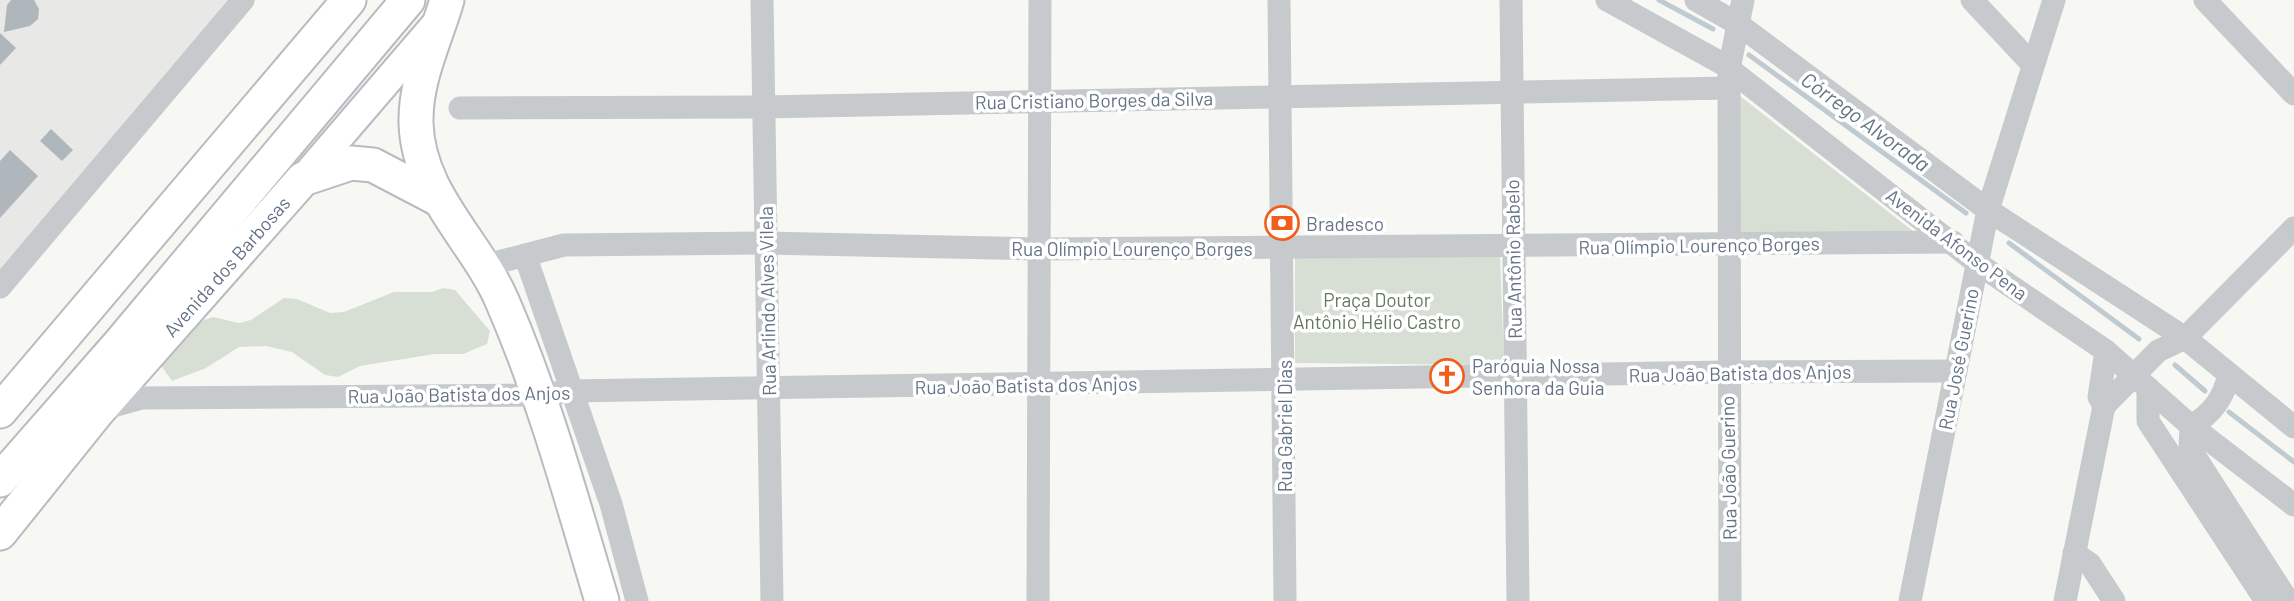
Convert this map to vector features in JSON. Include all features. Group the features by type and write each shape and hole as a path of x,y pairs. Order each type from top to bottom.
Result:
{"highway":[{"path":"0,411 349,0"},
{"path":"0,480 120,343 408,0"},
{"path":"448,6 421,76 416,124 421,156 438,199 483,267 556,393 602,601"},
{"path":"303,179 351,163 373,164 438,199"},
{"name":"Avenida dos Barbosas","path":"0,533 98,411 303,179"},
{"path":"120,343 227,264"}],"main road":[{"name":"Avenida dos Barbosas","path":"303,179 448,6"}],"street":[{"path":"0,287 243,0"},
{"name":"Rua Arlindo Alves Vilela","path":"762,0 772,601"},
{"path":"1038,601 1040,0"},
{"name":"Rua Gabriel Dias","path":"1279,0 1285,601"},
{"name":"Rua Antônio Rabelo","path":"1511,0 1518,601"},
{"name":"Avenida Afonso Pena","path":"1607,0 1729,78 1978,263 2106,351 2191,426 2294,505"},
{"path":"1696,0 1738,24 1988,211 2185,338 2294,427"},
{"name":"Rua João Guerino","path":"1730,601 1727,372 1729,78 1743,0"},
{"path":"1972,0 2033,65"},
{"name":"Rua José Guerino","path":"1910,601 1988,211 2054,0"},
{"path":"2205,0 2294,94"},
{"name":"Rua Cristiano Borges da Silva","path":"460,108 764,107 1280,95 1511,93 1729,78"},
{"path":"2104,407 2142,382 2158,351 2185,338 2294,228"},
{"name":"Rua Olímpio Lourenço Borges","path":"483,267 564,245 765,243 1038,249 1728,246 1953,242"},
{"path":"525,255 556,393 611,504 637,601"},
{"path":"2065,601 2104,407 2099,397 2106,351"},
{"name":"Rua João Batista dos Anjos","path":"98,411 142,398 1727,372 1956,371"},
{"path":"2229,374 2220,400 2202,420 2191,426 2190,449 2288,601"},
{"path":"2142,382 2148,421 2266,601"},
{"path":"2074,553 2090,564 2114,601"}],"shaded area":[{"path":"0,0 256,0 0,298"}],"green space":[{"path":"1740,96 1918,235 1738,236"},
{"name":"Praça Doutor Antônio Hélio Castro","path":"1295,256 1500,256 1504,365 1295,363"},
{"path":"443,288 455,290 490,331 487,344 463,354 435,354 360,366 338,377 325,375 292,352 266,346 239,347 206,368 172,381 157,360 201,321 213,317 239,323 251,320 284,298 297,299 330,313 344,312 394,292 432,292"}],"building":[{"path":"11,0 34,0 39,9 38,19 30,26 4,32 7,5"},
{"path":"0,33 16,48 0,65"},
{"path":"51,129 73,150 62,161 40,141"},
{"path":"10,150 38,176 0,218 0,161"}],"waterway":[{"name":"Córrego Alvorada","path":"1659,0 1713,29"},
{"name":"Córrego Alvorada","path":"1749,55 1966,213"},
{"name":"Córrego Alvorada","path":"2009,243 2139,339"},
{"name":"Córrego Alvorada","path":"2175,365 2205,391"},
{"name":"Córrego Alvorada","path":"2229,412 2294,462"}],"place":[{"name":"Bradesco","path":"1282,223"},
{"name":"Paróquia Nossa Senhora da Guia","path":"1447,376"}]}
